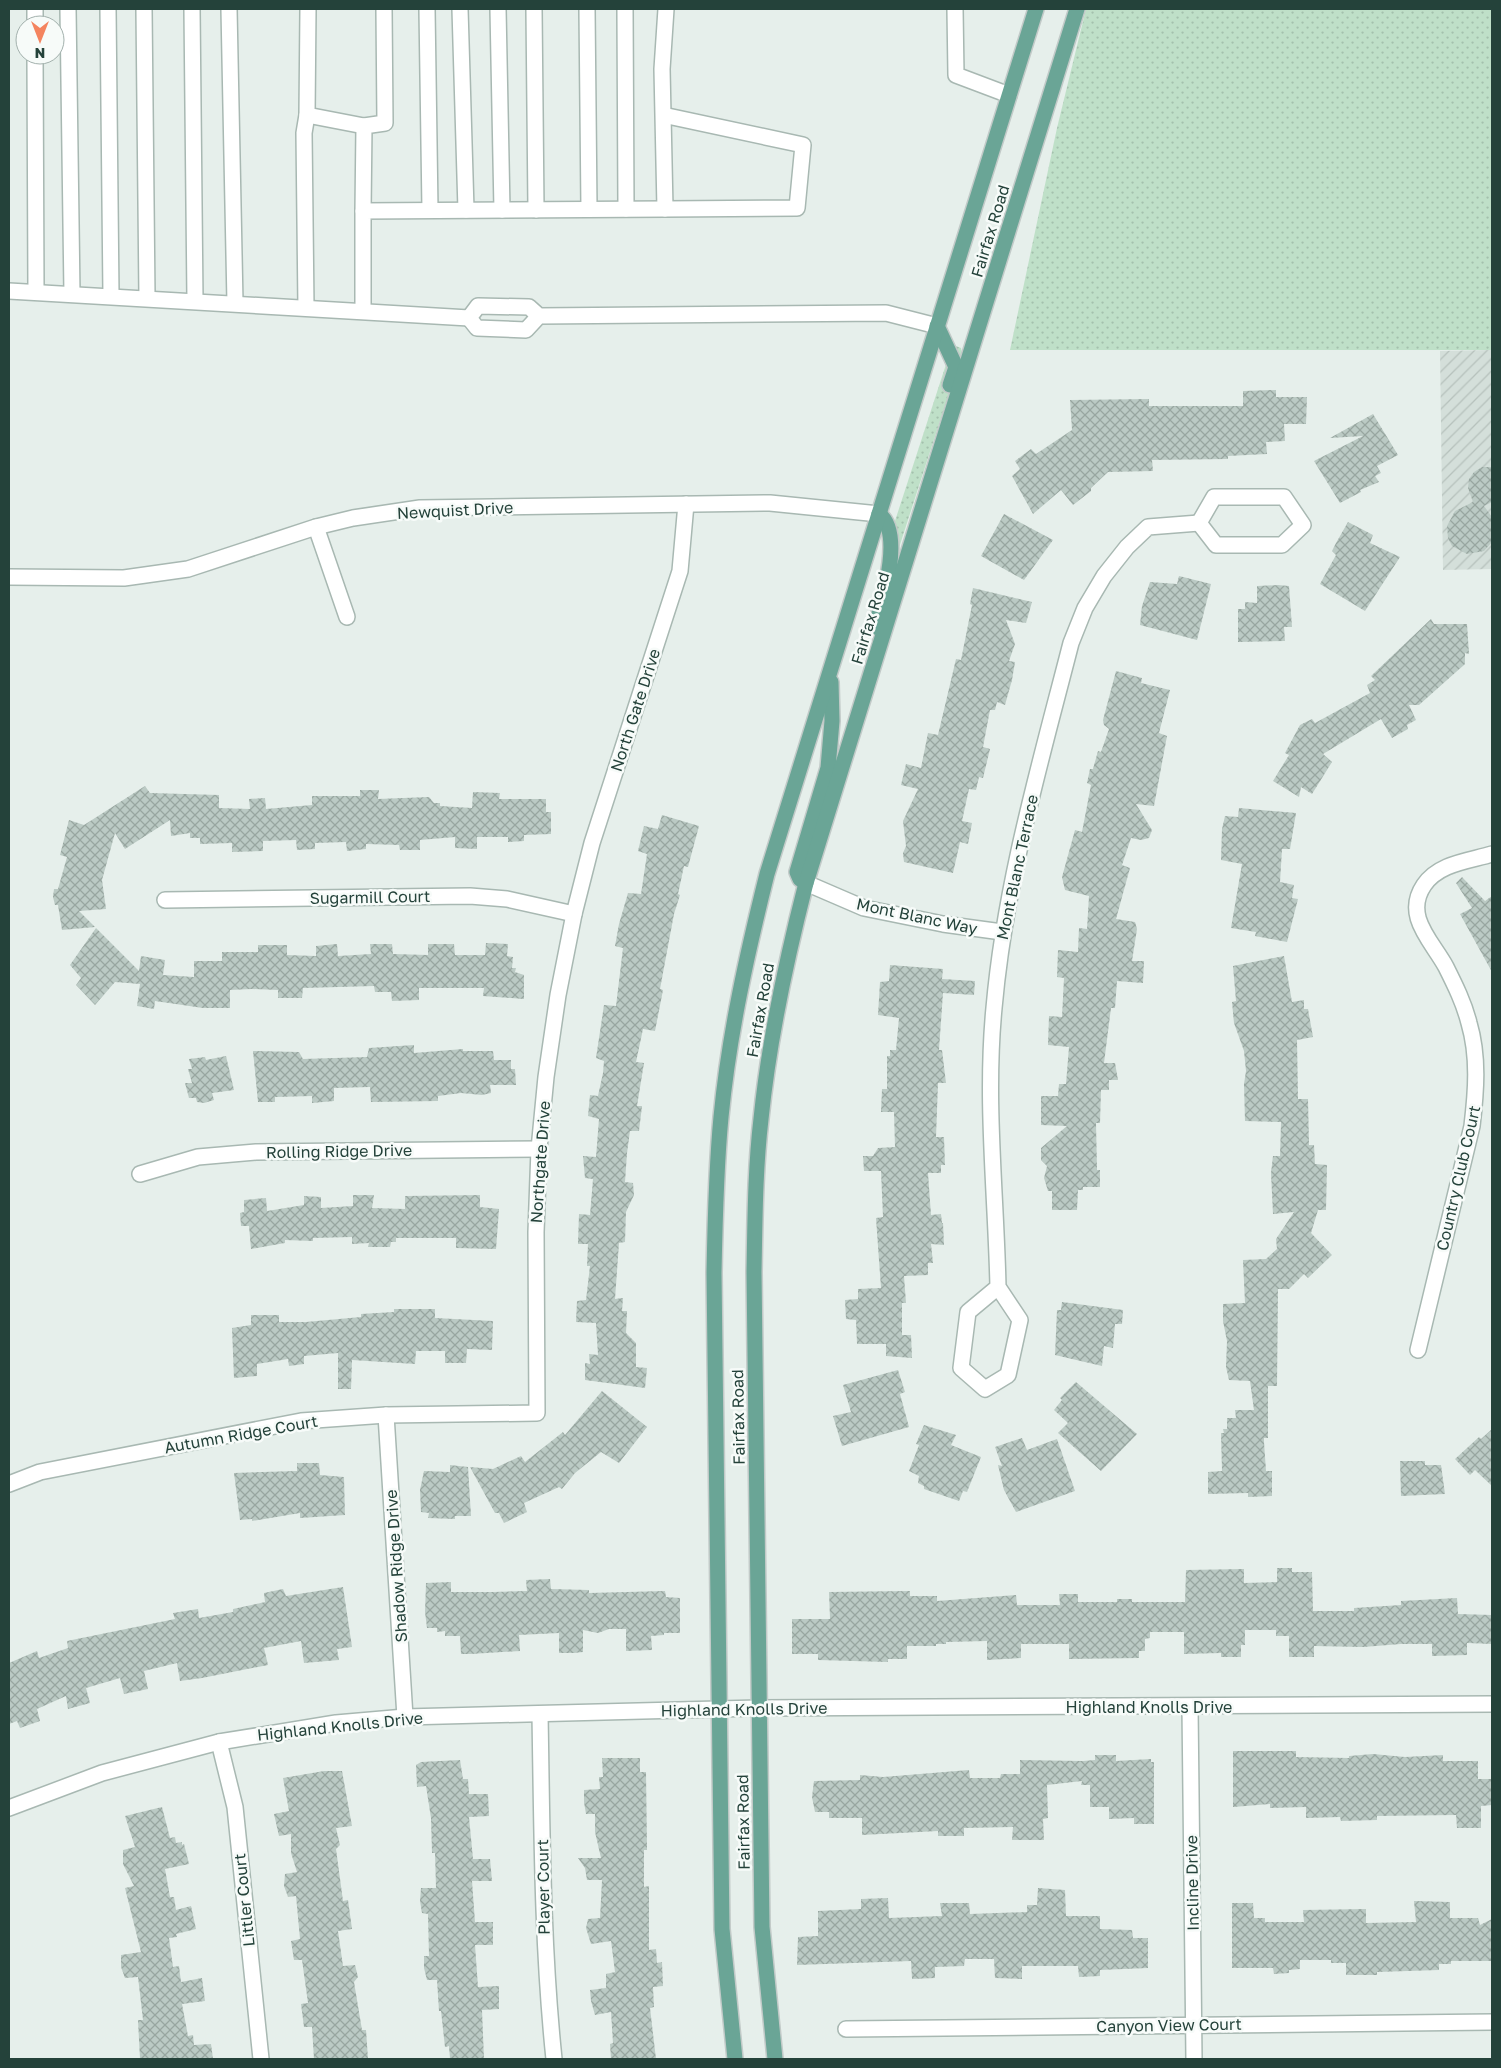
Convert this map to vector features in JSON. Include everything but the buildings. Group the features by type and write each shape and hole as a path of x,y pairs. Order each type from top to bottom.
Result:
{"main road":[{"name":"Fairfax Road","path":"735,2059 722,1928 714,1272 716,1190 721,1116 734,1018 767,874 1036,9"},
{"name":"Fairfax Road","path":"775,2059 762,1927 758,1708 755,1192 761,1120 774,1024 788,953 806,883 1077,9"},
{"path":"937,326 956,367 935,435 938,457"},
{"path":"859,711 860,675 877,620 890,567 888,533 884,518 879,514"},
{"path":"806,883 800,879 797,872 828,768 832,721 830,670"}],"street":[{"path":"68,9 72,294"},
{"path":"108,9 111,296"},
{"path":"144,9 147,298"},
{"path":"192,9 195,301"},
{"path":"229,9 234,303"},
{"path":"306,308 304,133 307,115 308,9"},
{"path":"307,115 364,126 385,124 384,9"},
{"path":"427,9 430,210"},
{"path":"460,9 466,210"},
{"path":"498,9 502,210"},
{"path":"534,9 536,210"},
{"path":"587,9 589,209"},
{"path":"625,9 626,209"},
{"path":"664,209 662,69 666,9"},
{"path":"955,9 956,75 1009,95"},
{"path":"35,65 36,292"},
{"path":"363,211 797,208 803,144 663,115"},
{"path":"363,311 364,126"},
{"path":"9,291 469,318 477,328 526,330 539,316"},
{"path":"469,318 478,306 529,307 539,316 886,313 937,326"},
{"path":"1214,496 1284,496 1303,525 1282,544 1216,545 1199,524 1214,496"},
{"name":"Newquist Drive","path":"9,577 124,578 188,569 316,527 353,518 420,508 770,503 879,514"},
{"name":"North Gate Drive","path":"574,914 592,843 680,571 686,504"},
{"name":"Mont Blanc Terrace","path":"998,1287 990,1087 993,1009 1002,932 1016,860 1071,643 1085,608 1104,576 1127,547 1148,527 1199,524"},
{"path":"316,527 347,617"},
{"name":"Country Club Court","path":"1418,1350 1472,1126 1476,1086 1476,1060 1470,1025 1460,996 1445,965 1420,928 1416,914 1418,898 1423,886 1432,875 1444,868 1492,854"},
{"name":"Mont Blanc Way","path":"806,883 864,908 943,924 1002,932"},
{"name":"Sugarmill Court","path":"165,900 470,896 507,900 574,914"},
{"name":"Northgate Drive","path":"537,1413 536,1232 540,1149 557,1004 574,914"},
{"name":"Rolling Ridge Drive","path":"140,1174 198,1158 256,1152 540,1149"},
{"path":"998,1287 1020,1320 1008,1375 985,1389 961,1368 968,1312 998,1287"},
{"name":"Autumn Ridge Court","path":"9,1484 40,1472 301,1421 386,1415 537,1413"},
{"name":"Shadow Ridge Drive","path":"386,1415 406,1717"},
{"name":"Highland Knolls Drive","path":"9,1808 102,1773 219,1742 336,1723 406,1717 758,1708 1492,1704"},
{"name":"Incline Drive","path":"1190,1706 1194,2059"},
{"name":"Player Court","path":"540,1714 543,1912 547,1992 554,2059"},
{"name":"Littler Court","path":"219,1742 235,1807 261,2059"},
{"name":"Canyon View Court","path":"846,2029 1492,2022"}],"shaded area":[{"path":"1492,350 1492,569 1443,570 1440,351"}],"green space":[{"path":"1086,9 1492,9 1492,350 1010,350 1057,128"},
{"path":"956,346 961,348 962,353 895,560 894,524 951,349"}]}
